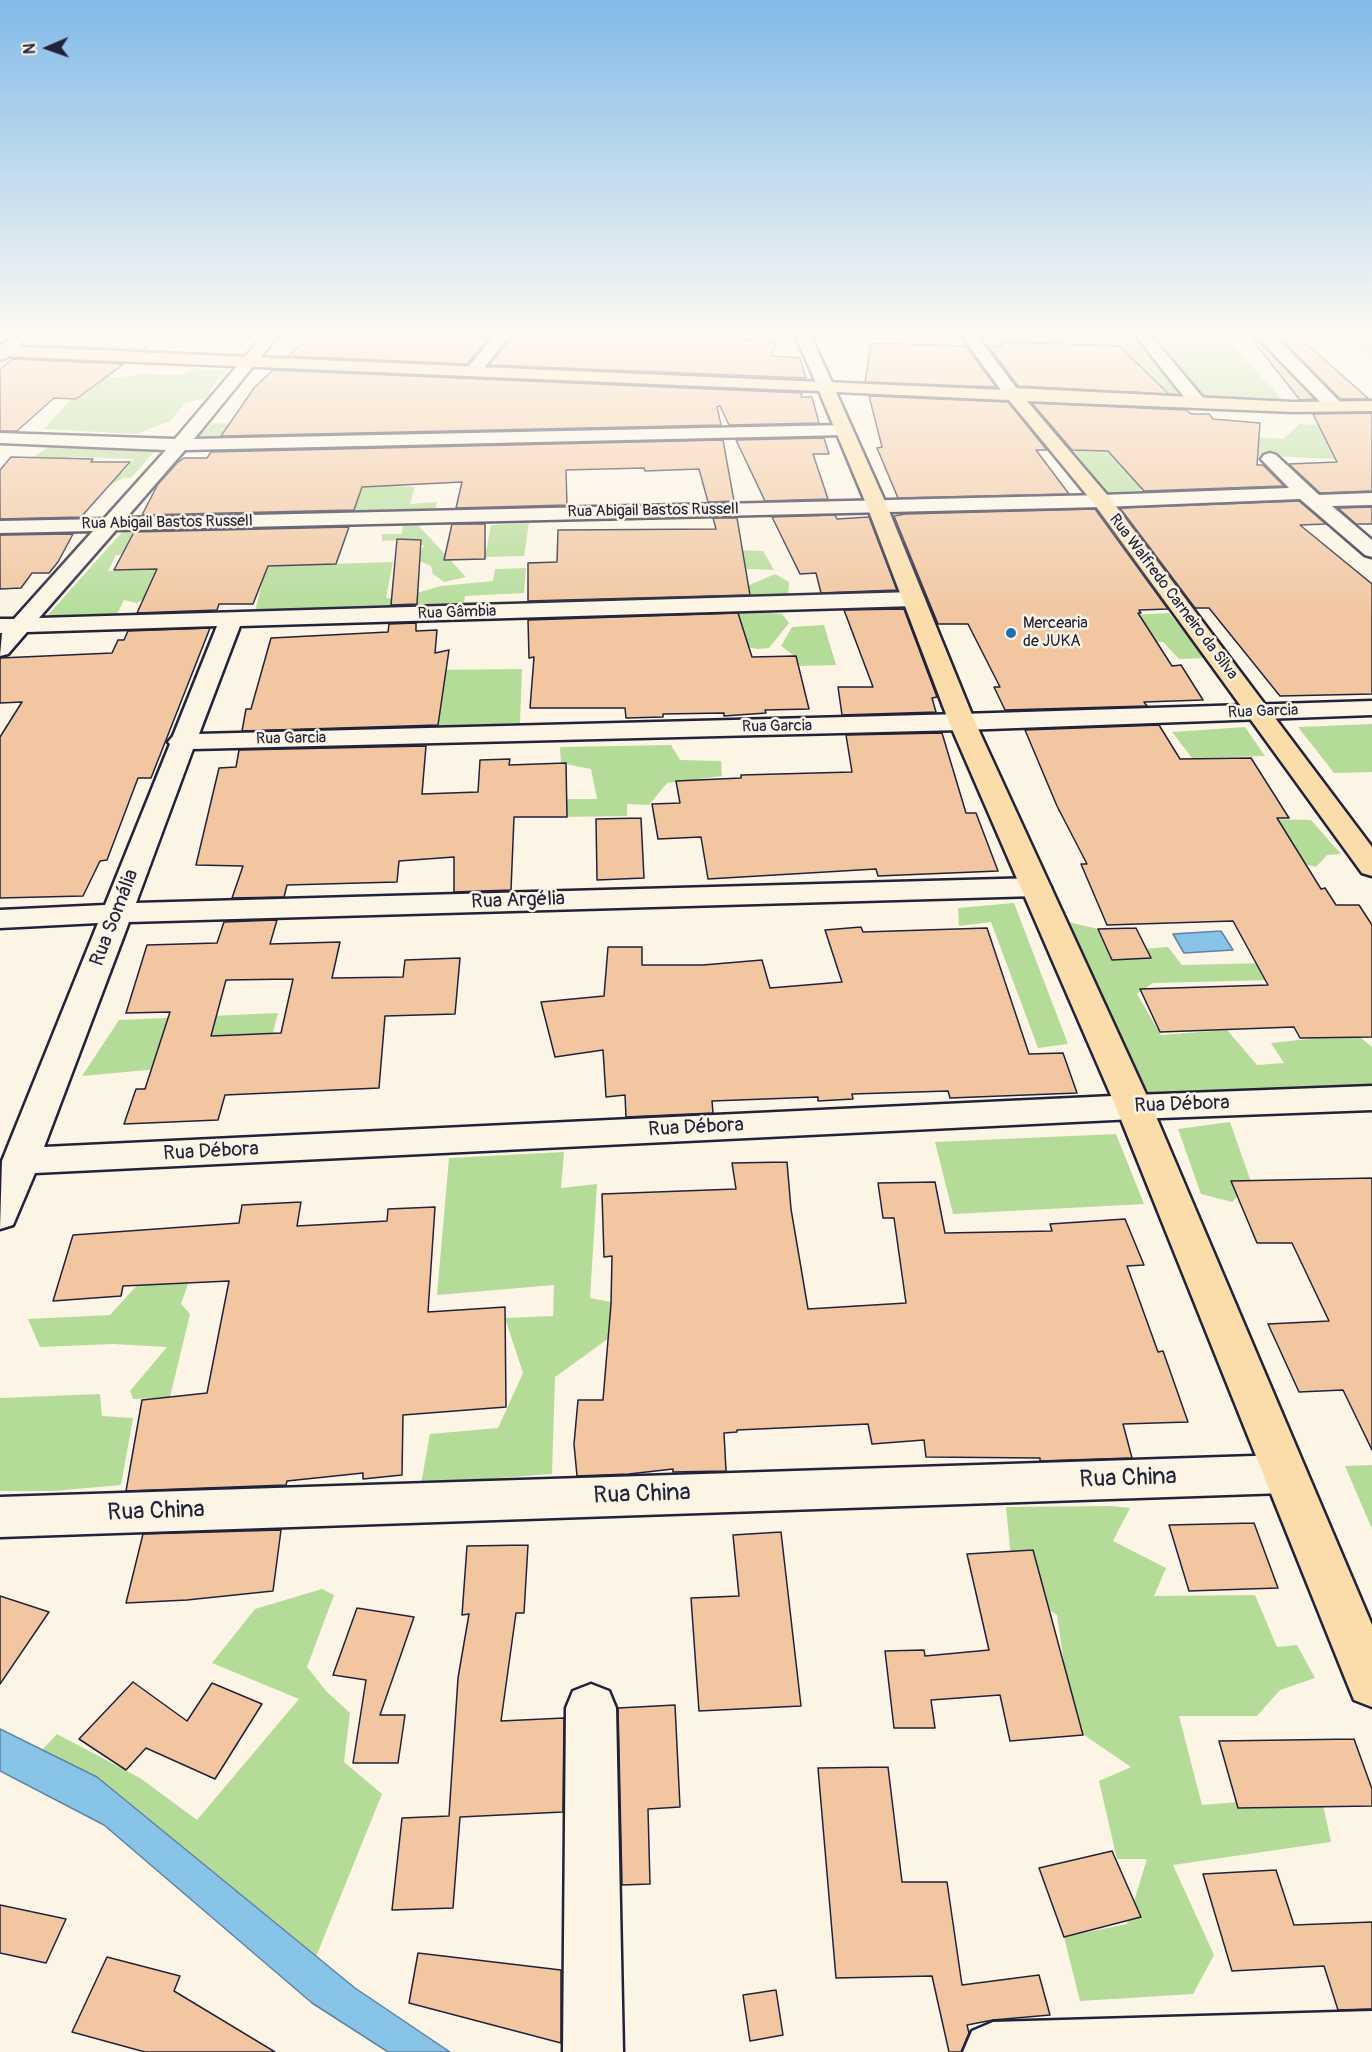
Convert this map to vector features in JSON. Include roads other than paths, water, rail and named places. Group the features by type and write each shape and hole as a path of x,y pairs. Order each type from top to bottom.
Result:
{"main road":[{"name":"Rua Walfredo Carneiro da Silva","path":"1041,428 1102,501 1372,867"},
{"path":"844,430 877,506 962,722 1134,1107 1372,1683"}],"street":[{"path":"0,650 10,626 108,524 194,428"},
{"path":"0,438 180,445 844,430"},
{"path":"1270,459 1372,551"},
{"name":"Rua Abigail Bastos Russell","path":"0,527 1102,501 1310,497 1372,499"},
{"name":"Rua Gâmbia","path":"10,626 914,599"},
{"name":"Rua Somália","path":"0,1215 230,621"},
{"name":"Rua Garcia","path":"182,742 962,722 1372,708"},
{"name":"Rua Argélia","path":"0,919 118,913 1036,887"},
{"name":"Rua Débora","path":"20,1161 1134,1107 1372,1098"},
{"name":"Rua China","path":"0,1517 1284,1474"},
{"path":"591,1708 593,2052"},
{"path":"993,2052 1372,2041"}],"water":[{"path":"1221,931 1233,950 1184,953 1173,934"},
{"path":"0,1729 97,1777 355,1988 450,2052 388,2052 312,2003 104,1825 0,1771"}],"place":[{"name":"Mercearia de JUKA","path":"1011,633"}]}
